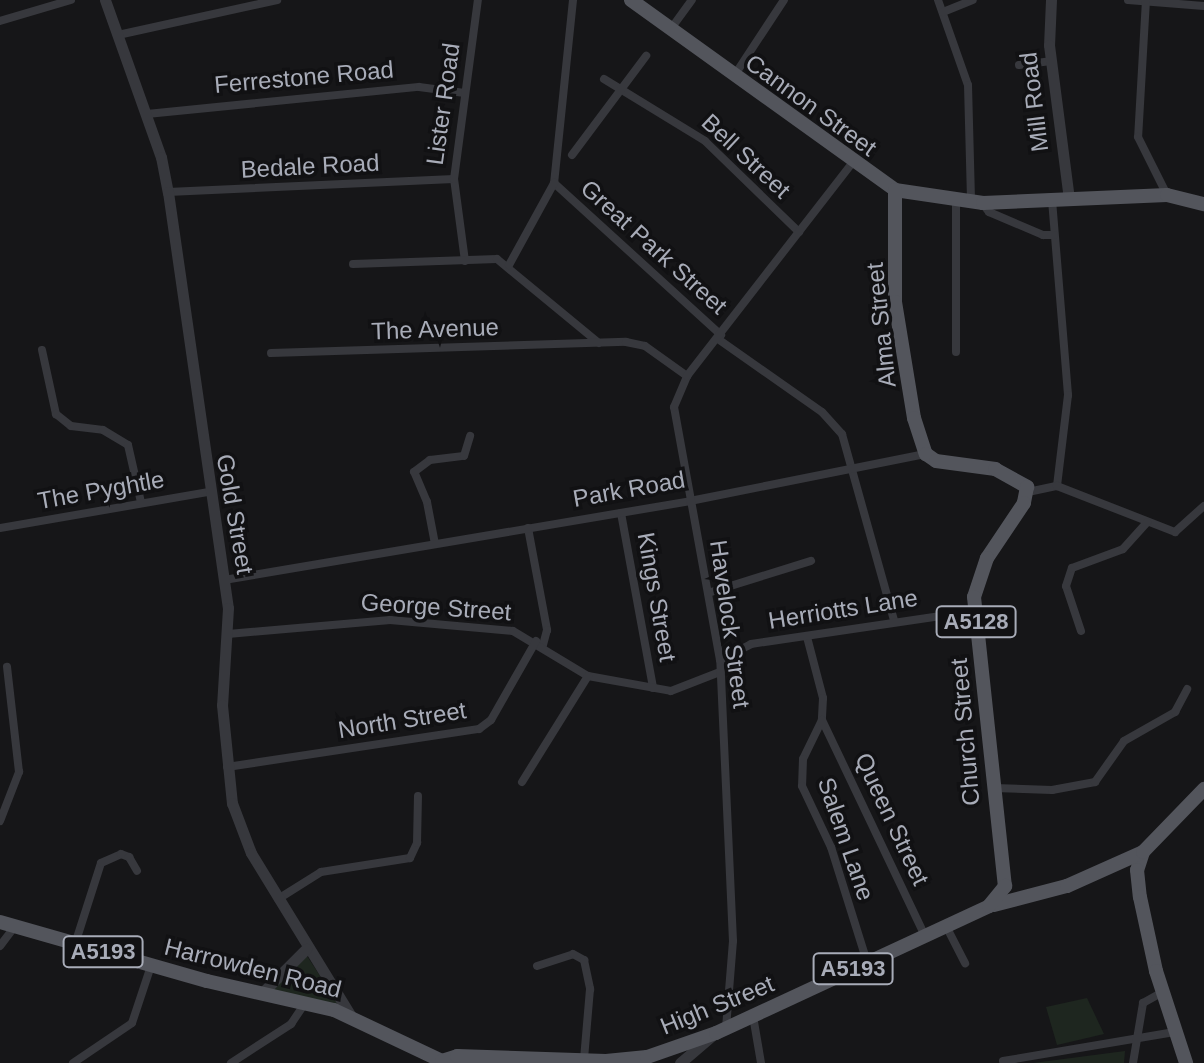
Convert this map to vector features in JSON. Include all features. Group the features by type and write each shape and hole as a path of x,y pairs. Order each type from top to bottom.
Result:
{"main road":[{"name":"Cannon Street","path":"631,0 895,190 970,202 1167,195 1204,204"},
{"name":"Alma Street","path":"895,190 895,302 914,418 926,454"},
{"name":"Park Road","path":"926,454 936,461 995,469 1021,480 1027,492"},
{"name":"Church Street","path":"1005,886 975,611 981,570 1027,492"},
{"name":"A5193","path":"1111,868 1143,852 1203,790"},
{"path":"1143,852 1137,884 1163,992 1186,1063"},
{"name":"High Street","path":"443,1062 457,1056 607,1062 646,1060 753,1016 989,906 1086,879 1111,868"},
{"path":"1111,868 1127,872 1137,884"},
{"name":"High Street","path":"989,906 1005,886"},
{"path":"1005,886 1029,895"},
{"name":"Harrowden Road","path":"7,924 151,966 351,1016 443,1062"}],"street":[{"path":"0,21 71,0"},
{"name":"Gold Street","path":"105,0 147,114 168,192 224,580 228,634 222,705 232,803 251,853 306,949 351,1016"},
{"path":"118,35 277,0"},
{"name":"Lister Road","path":"465,261 454,179 478,0"},
{"name":"Great Park Street","path":"573,0 554,183 720,337 822,412 842,434 894,620"},
{"path":"670,30 692,0"},
{"path":"733,76 784,0"},
{"path":"938,0 968,85 970,202 956,352"},
{"path":"943,12 973,0"},
{"name":"Mill Road","path":"1051,0 1051,61 1069,198"},
{"path":"1128,0 1204,6"},
{"path":"1146,1 1138,137 1167,195"},
{"path":"572,155 646,56"},
{"path":"1019,65 1051,61"},
{"name":"Bell Street","path":"604,79 705,141 799,232"},
{"name":"Ferrestone Road","path":"147,114 419,87 465,93"},
{"path":"687,376 853,162"},
{"name":"Bedale Road","path":"168,192 454,179"},
{"path":"509,265 554,183"},
{"path":"1052,200 1068,395 1057,486"},
{"name":"Cannon Street","path":"970,202 1003,218 1054,235"},
{"path":"353,264 497,259 509,265 600,344"},
{"name":"The Avenue","path":"271,353 600,344 645,346 687,376"},
{"path":"42,350 56,414 71,426 103,430 128,445 141,502"},
{"name":"Havelock Street","path":"687,376 674,407 720,660 730,801 733,941 721,1030"},
{"path":"435,544 427,502 414,472 430,460 464,456 470,436"},
{"name":"Park Road","path":"224,580 690,501 854,471 926,454"},
{"path":"1027,492 1057,486 1175,532 1204,506"},
{"name":"The Pyghtle","path":"0,528 209,492"},
{"name":"Kings Street","path":"621,513 653,688"},
{"path":"1081,631 1066,586 1072,568 1123,549 1147,522"},
{"path":"528,528 547,630 539,643"},
{"path":"708,593 811,561"},
{"name":"Herriotts Lane","path":"720,660 751,644 894,620 975,611"},
{"name":"George Street","path":"228,634 390,620 513,631 539,643 588,676 653,688 685,688 720,672"},
{"path":"807,637 823,697 822,720"},
{"name":"North Street","path":"227,767 479,729 491,720 539,643"},
{"path":"0,821 19,772 7,667"},
{"path":"522,782 588,676"},
{"path":"994,788 1052,790 1095,782 1124,741 1175,712 1187,689"},
{"name":"Queen Street","path":"822,720 925,936"},
{"name":"Salem Lane","path":"822,720 803,759 802,786 831,847 867,962"},
{"path":"278,899 314,874 410,858 417,843 418,796"},
{"path":"75,944 101,863 121,854 129,857 137,871"},
{"path":"0,946 7,924"},
{"path":"946,926 965,963"},
{"path":"261,994 306,949"},
{"path":"537,966 573,954 584,960 590,989 584,1059"},
{"path":"73,1063 132,1023 151,966"},
{"path":"1133,1063 1143,1003 1163,992"},
{"path":"231,1063 291,1024 305,1003"},
{"path":"753,1016 761,1063"},
{"path":"680,1063 721,1030"},
{"path":"1003,1061 1175,1032"}],"shaded area":[{"path":"307,956 341,1008 270,991"},
{"path":"1087,998 1104,1034 1057,1045 1046,1007"},
{"path":"1125,1051 1124,1063 1033,1063"}]}
